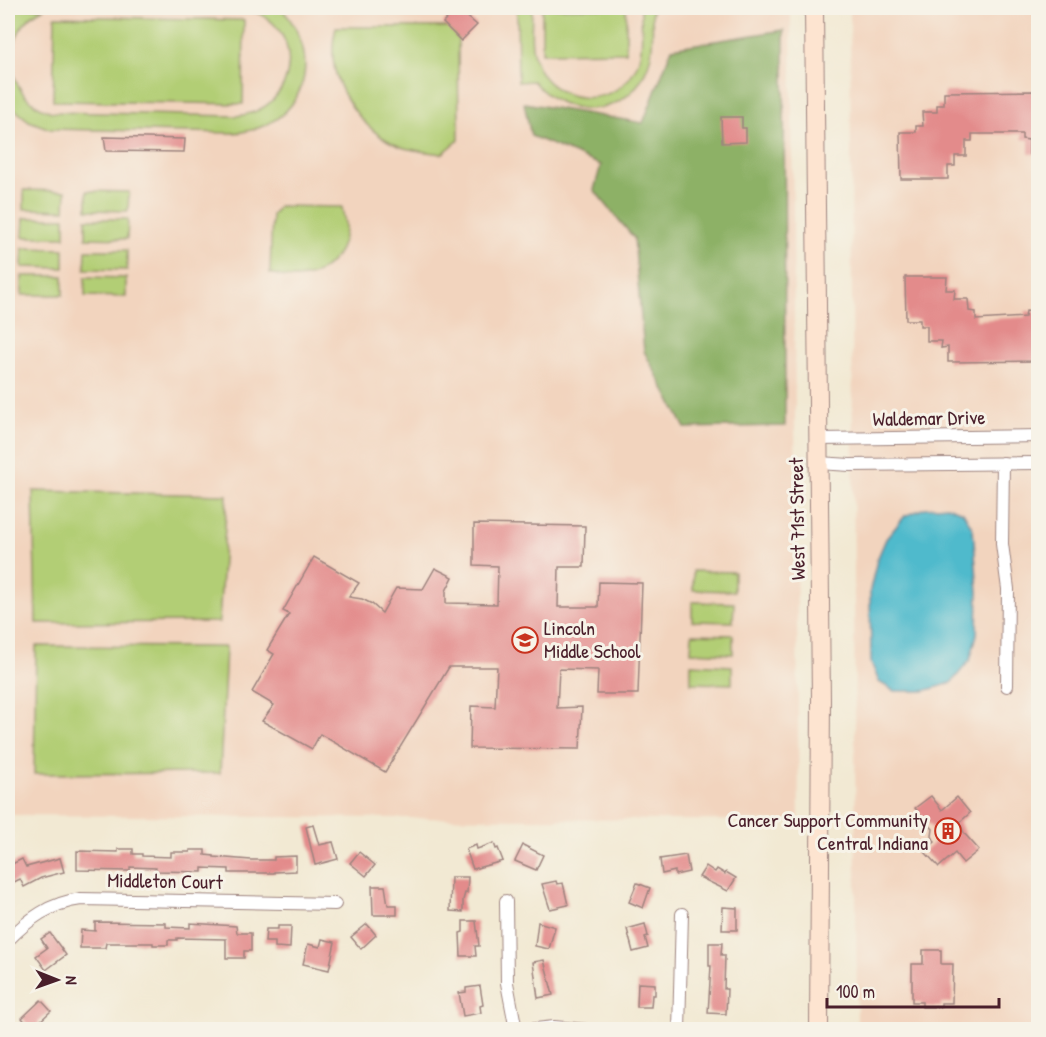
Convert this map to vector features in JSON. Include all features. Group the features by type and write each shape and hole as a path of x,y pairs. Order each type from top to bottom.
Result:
{"main road":[{"name":"West 71st Street","path":"814,8 821,700 819,1029"}],"street":[{"name":"Waldemar Drive","path":"819,439 1038,436"},
{"path":"819,463 1038,464"},
{"path":"1003,463 1002,544 1008,589 1007,686"},
{"name":"Middleton Court","path":"8,940 38,913 64,902 81,899 334,903"},
{"path":"506,901 507,982 516,1029"},
{"path":"679,1029 682,914"},
{"path":"527,1029 554,1027 586,1029"}],"shaded area":[{"path":"8,8 791,8 799,821 8,815"},
{"path":"850,8 1038,8 1038,1029 857,1029"}],"green space":[{"path":"13,8 44,8 30,18 19,31 13,47 12,63 15,78 23,93 35,104 52,112 234,116 257,110 274,98 284,82 288,63 286,44 277,27 261,14 238,8 305,8 282,9 296,29 303,49 305,70 300,89 291,105 276,119 256,129 232,133 50,129 29,121 8,104 8,14"},
{"path":"517,8 532,8 534,56 544,76 555,87 568,94 597,97 612,92 624,84 634,71 640,56 642,40 641,8 652,8 653,30 650,61 638,85 625,97 611,105 595,109 578,108 562,103 547,94 533,81 518,82"},
{"path":"542,8 626,8 626,52 542,53"},
{"path":"55,16 244,20 243,104 53,101"},
{"path":"336,27 448,27 458,39 459,140 442,154 401,147 374,131 352,106 337,77 333,46"},
{"path":"784,30 785,426 685,428 644,351 634,238 594,190 601,165 531,136 524,103 643,123 672,48"},
{"path":"24,190 66,191 65,210 24,209"},
{"path":"87,191 129,192 128,211 87,210"},
{"path":"279,206 342,207 345,222 343,241 335,258 328,265 304,277 285,277 270,273 272,215"},
{"path":"24,218 65,218 65,237 23,237"},
{"path":"86,219 128,219 127,239 86,238"},
{"path":"23,248 64,249 64,268 22,267"},
{"path":"86,250 127,250 127,270 85,269"},
{"path":"22,276 63,276 63,295 22,295"},
{"path":"85,277 126,278 126,297 85,296"},
{"path":"33,491 227,495 219,622 36,623"},
{"path":"693,571 734,572 734,591 693,590"},
{"path":"692,602 734,603 733,622 692,621"},
{"path":"692,634 733,635 733,654 691,652"},
{"path":"36,646 226,647 220,773 34,774"},
{"path":"691,664 732,666 732,684 691,683"}],"water":[{"path":"947,506 963,512 973,529 978,592 977,634 970,660 951,683 924,691 894,691 879,682 871,662 870,590 877,560 886,539 905,516 925,508"}],"building":[{"path":"457,8 477,25 461,41 443,23"},
{"path":"1038,91 1038,154 1029,154 1029,140 1022,139 1022,134 972,134 972,141 966,141 966,156 955,156 955,166 948,166 948,179 901,179 900,132 916,132 916,126 923,126 922,112 937,112 937,105 944,105 944,92"},
{"path":"721,117 742,117 742,128 746,128 746,142 722,143"},
{"path":"104,137 185,139 184,152 106,151"},
{"path":"905,277 947,277 946,290 955,290 954,299 968,299 969,311 976,312 976,320 1025,317 1026,311 1038,312 1038,361 948,362 948,347 941,348 942,341 927,341 927,326 920,326 920,320 906,320"},
{"path":"474,524 585,526 584,567 559,567 558,607 598,607 599,582 642,583 638,694 597,694 598,670 559,669 557,708 582,707 580,749 470,748 471,706 495,707 497,667 449,667 385,772 320,734 312,749 262,721 274,705 252,692 274,654 267,650 289,614 283,611 314,557 359,583 349,597 362,599 382,613 396,588 423,589 435,568 453,577 446,591 446,603 497,604 498,566 474,565"},
{"name":"Cancer Support Community Central Indiana","path":"931,796 942,810 957,797 970,813 960,822 964,833 979,850 963,863 955,853 939,867 924,851 935,842 932,836 933,829 915,808"},
{"path":"313,825 319,845 333,842 338,859 315,865 306,827"},
{"path":"494,843 503,861 473,869 466,849 476,845 477,849"},
{"path":"523,845 543,855 536,870 515,861"},
{"path":"118,849 133,849 133,854 142,854 142,856 171,857 171,852 205,850 205,855 214,857 251,860 274,860 274,857 296,856 296,871 229,873 229,869 202,868 202,872 156,871 156,868 130,867 130,871 77,870 77,851 118,852"},
{"path":"359,852 375,865 366,876 350,863"},
{"path":"686,855 689,872 675,875 675,871 662,874 660,859"},
{"path":"60,858 64,872 41,878 24,887 20,879 8,885 8,866 22,859 26,867"},
{"path":"706,866 715,872 717,869 736,878 728,891 699,877"},
{"path":"451,877 468,877 463,912 450,911"},
{"path":"556,881 557,884 563,883 568,905 550,909 542,884"},
{"path":"637,883 650,888 643,908 629,902"},
{"path":"372,886 385,886 388,905 397,905 397,915 373,915"},
{"path":"723,907 737,908 737,930 722,930"},
{"path":"463,921 476,921 479,946 475,946 476,956 461,956 460,933 463,932"},
{"path":"95,922 166,923 166,927 190,928 190,923 236,926 237,933 251,933 251,951 244,951 244,958 226,958 226,939 177,938 177,940 168,940 168,945 106,943 105,948 80,948 81,930 95,931"},
{"path":"538,922 555,927 549,949 535,946"},
{"path":"367,924 376,935 361,949 351,937"},
{"path":"645,924 648,948 633,952 627,929"},
{"path":"278,926 291,926 290,948 275,947 275,942 265,942 266,929 278,929"},
{"path":"50,933 66,955 46,970 36,956 47,948 41,939"},
{"path":"322,939 335,942 329,970 303,964 308,944 320,947"},
{"path":"709,943 722,943 721,955 725,955 726,1014 708,1013 711,966 709,966"},
{"path":"923,950 941,950 941,964 953,964 952,1003 941,1003 941,1007 922,1007 922,1002 912,1002 912,964 923,964"},
{"path":"544,960 553,995 538,998 533,962"},
{"path":"638,983 655,984 655,995 652,995 651,1007 637,1007"},
{"path":"480,986 483,1005 480,1006 481,1013 463,1016 459,993 466,992 466,988"},
{"path":"41,1000 51,1011 38,1023 43,1029 21,1029 27,1024 22,1018"}],"place":[{"name":"Lincoln Middle School","path":"525,640"},
{"name":"Cancer Support Community Central Indiana","path":"948,831"}]}
